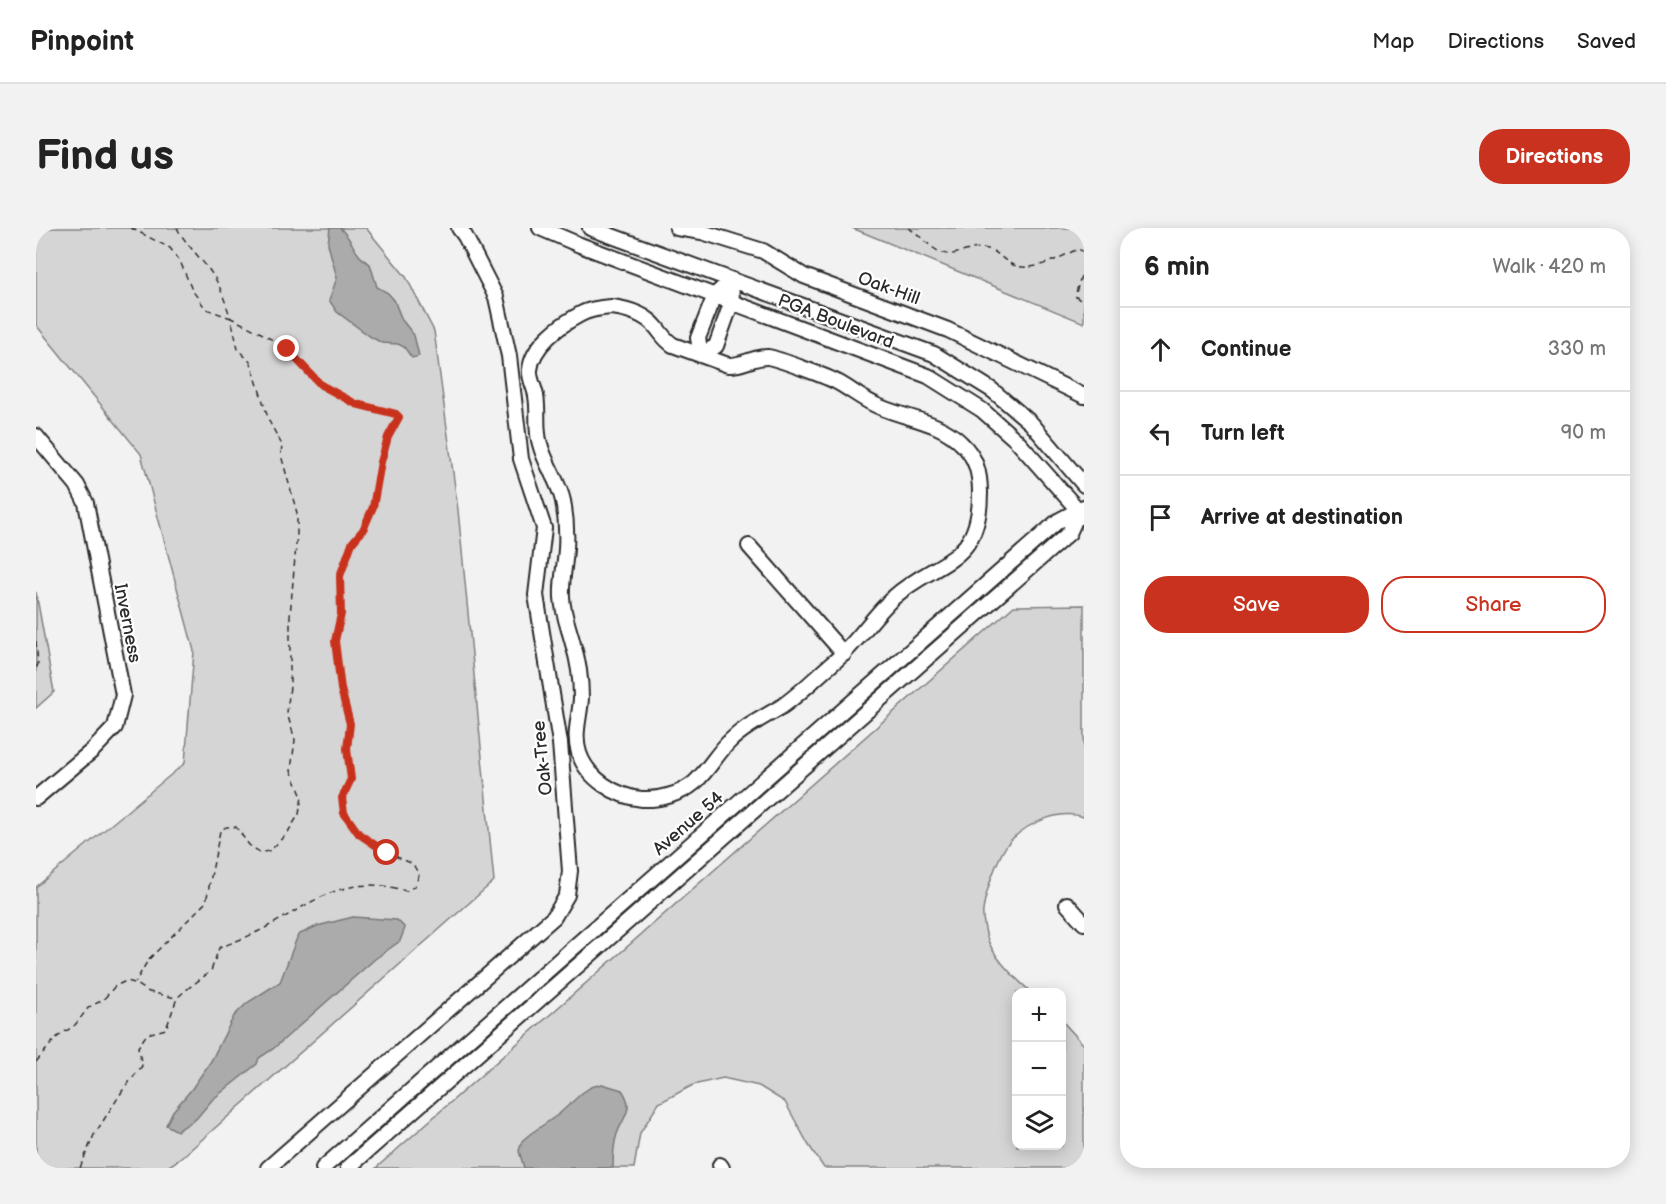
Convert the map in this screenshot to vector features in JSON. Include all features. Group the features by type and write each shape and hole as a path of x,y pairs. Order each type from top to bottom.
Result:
{"street":[{"name":"Oak-Tree","path":"268,1168 554,917 567,895 570,871 560,743 536,595 544,528 521,459 509,356 496,297 459,228"},
{"name":"PGA Boulevard","path":"540,228 928,376 982,410 1016,440 1082,511"},
{"name":"PGA Boulevard","path":"590,228 934,354 992,390 1031,423 1084,485"},
{"name":"Oak-Hill","path":"677,228 702,232 763,251 804,276 948,330 1084,396"},
{"path":"701,355 698,338 715,295 731,280"},
{"path":"701,355 716,346 732,301 731,280"},
{"path":"612,307 642,315 655,325 666,340 673,345 701,355 728,365 768,357 839,383 879,407 921,419 940,429 960,442 972,456 979,472 980,496 977,524 970,540 958,555 945,565 923,575 895,596 865,626 844,654 782,706 750,724 728,742 694,783 676,793 658,798 641,799 620,793 602,783 589,772 579,755 576,738 581,698 579,673 573,644 564,621 561,596 566,551 566,521 562,496 539,442 537,398 530,370 534,356 547,339 562,326 579,315 595,309 612,307"},
{"name":"Inverness","path":"36,436 77,485 86,503 123,695 115,727 93,750 36,798"},
{"name":"Avenue 54","path":"324,1168 1058,521 1082,511"},
{"name":"Avenue 54","path":"348,1168 1069,533 1082,511"},
{"path":"749,546 844,654"},
{"path":"1067,904 1084,922"}],"path":[{"path":"80,1168 94,1135 123,1090 142,1066 138,1047 147,1034 166,1029 177,998 212,971 219,948 258,931 300,906 336,890 368,884 386,885 406,891 415,886 419,875 413,864 387,853 359,834 344,813 342,798 351,779 347,749 350,724 341,689 335,641 341,614 340,576 352,543 363,530 373,507 388,437 399,417 396,414 356,404 321,385 287,349 231,318 206,309 192,290 180,261 170,248 131,228"},
{"path":"135,983 148,960 206,902 220,831 226,827 236,827 249,845 261,853 271,850 288,832 299,814 302,797 291,770 295,740 287,712 290,686 290,616 297,513 281,455 282,445 269,421 250,363 238,349 231,318 217,282 184,242 177,228"},
{"path":"908,228 915,231 933,249 950,254 975,247 992,250 1009,263 1021,268 1039,266 1078,249 1084,252"},
{"path":"1084,266 1075,296 1084,303"},
{"path":"36,641 38,664 36,669"},
{"path":"36,1062 56,1038 75,1025 90,1007 103,1000 116,986 126,981 135,983 149,992 177,998"}],"shaded area":[{"path":"36,228 366,228 406,277 434,331 458,510 494,881 180,1159 166,1168 36,1168 36,887 185,763 194,651 141,454 36,325"},
{"path":"330,228 340,228 360,257 370,264 377,287 388,293 394,300 402,320 414,335 419,356 412,358 404,347 398,344 382,343 337,312 329,300 337,278 328,244"},
{"path":"852,228 1084,228 1084,323"},
{"path":"36,592 54,692 36,708"},
{"path":"1084,605 1084,817 1055,816 1036,822 1012,839 1002,853 993,873 984,903 983,920 989,942 998,958 1027,988 1012,988 1012,1150 1066,1150 1066,1025 1084,1045 1084,1168 824,1168 785,1102 759,1086 723,1078 693,1085 659,1103 640,1133 634,1168 376,1168 1014,606"},
{"path":"353,917 397,920 405,928 400,941 375,959 273,1049 259,1058 257,1064 212,1100 196,1119 177,1131 166,1125 173,1111 211,1061 234,1016 247,1003 280,982 298,935 317,926"},
{"path":"602,1084 622,1090 628,1102 627,1112 615,1142 613,1168 524,1168 519,1151 522,1141 559,1114 582,1093"}],"route":[{"path":"287,349 321,385 356,404 396,414 399,417 388,437 373,507 363,530 352,543 340,576 341,614 335,641 341,689 350,724 347,749 351,779 342,798 344,813 359,834 387,853"}]}
